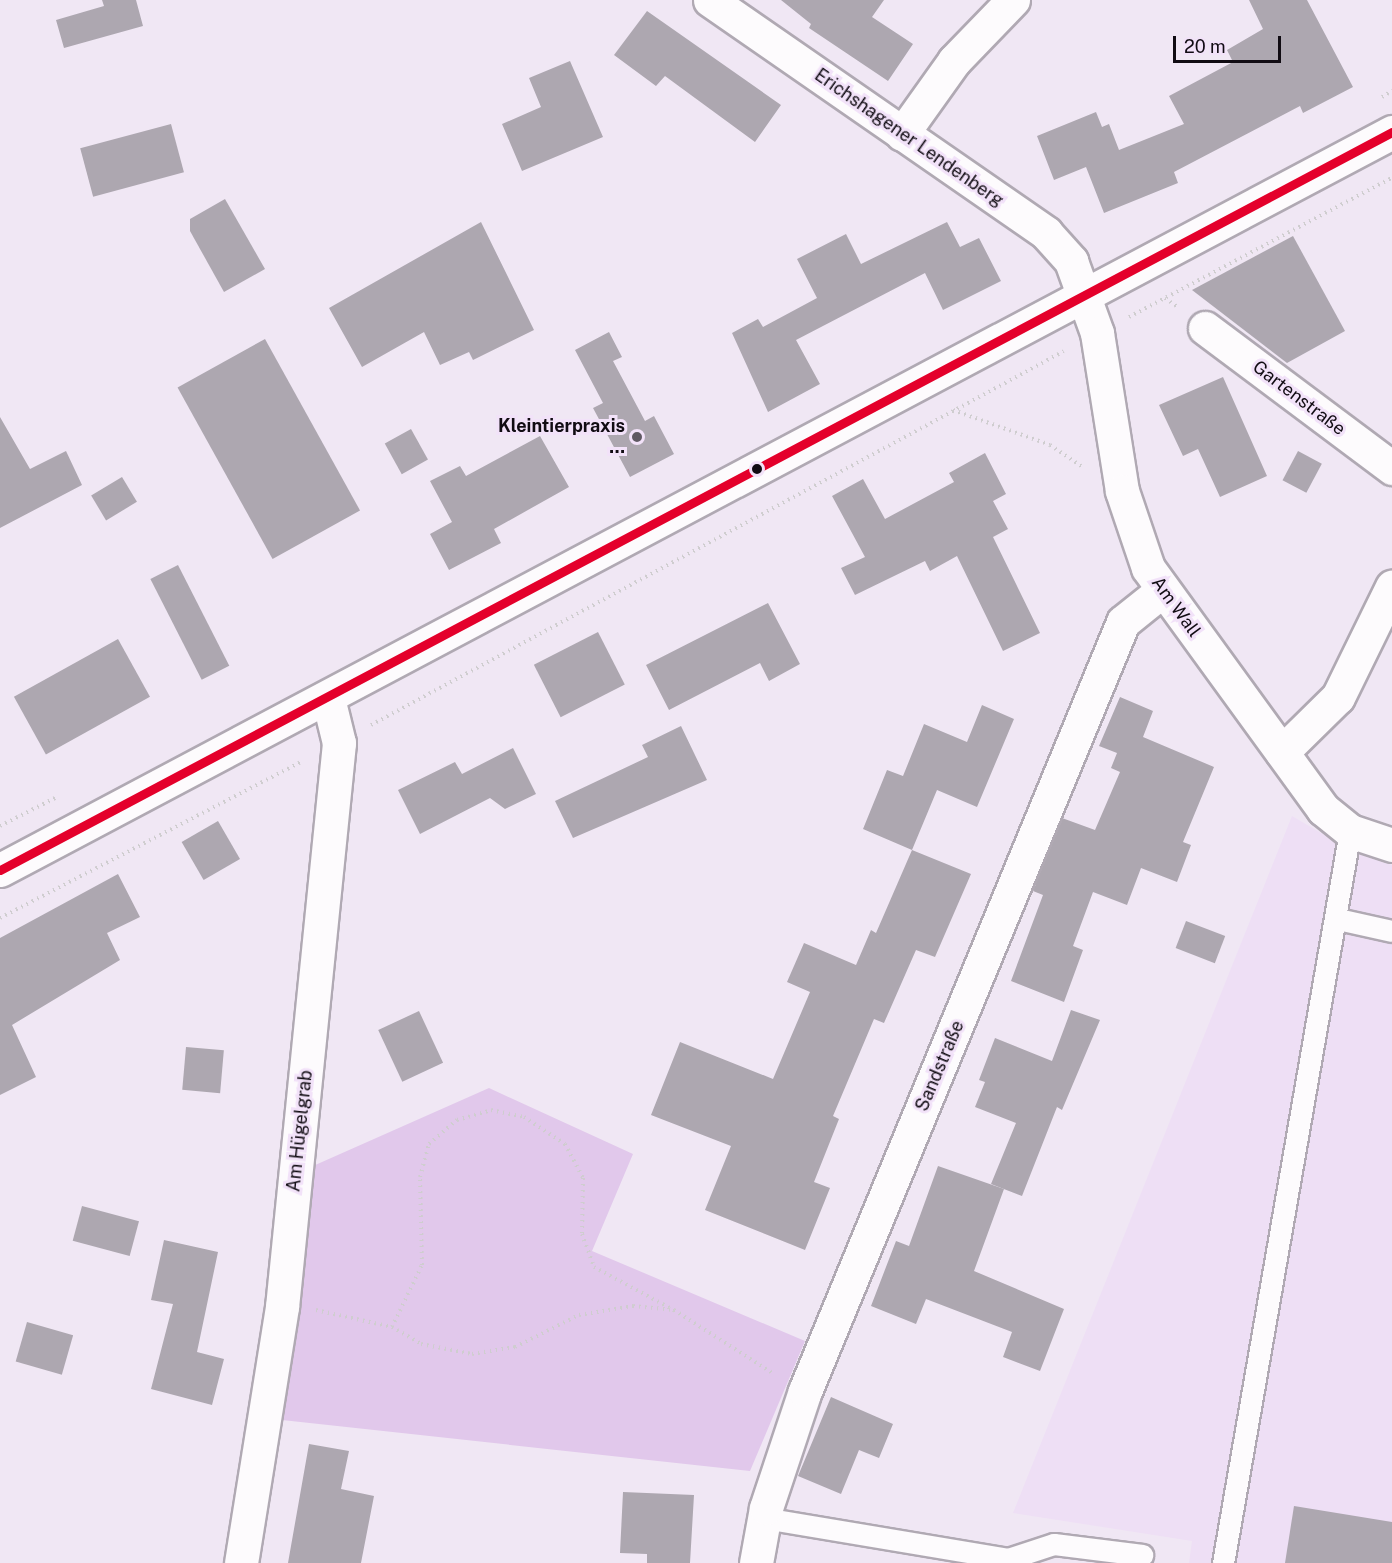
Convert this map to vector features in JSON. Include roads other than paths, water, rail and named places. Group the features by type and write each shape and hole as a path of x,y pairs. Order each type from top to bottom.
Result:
{"street":[{"name":"Erichshagener Lendenberg","path":"710,0 1046,233 1071,261 1083,296"},
{"path":"902,134 954,61 1013,0"},
{"path":"0,870 1392,132"},
{"name":"Am Wall","path":"1083,296 1097,333 1122,491 1148,568 1323,809 1350,831 1392,845"},
{"name":"Gartenstraße","path":"1205,328 1392,468"},
{"path":"1282,752 1338,697 1392,587"},
{"name":"Sandstraße","path":"756,1563 764,1518 805,1391 1123,622 1163,590"},
{"name":"Am Hügelgrab","path":"241,1563 282,1307 339,743 328,698"}],"lane":[{"path":"1223,1563 1338,919 1350,831"},
{"path":"1338,919 1392,931"},
{"path":"764,1518 1008,1559 1054,1544 1142,1556"}],"place":[{"name":"Kleintierpraxis ...","path":"637,437"}]}
